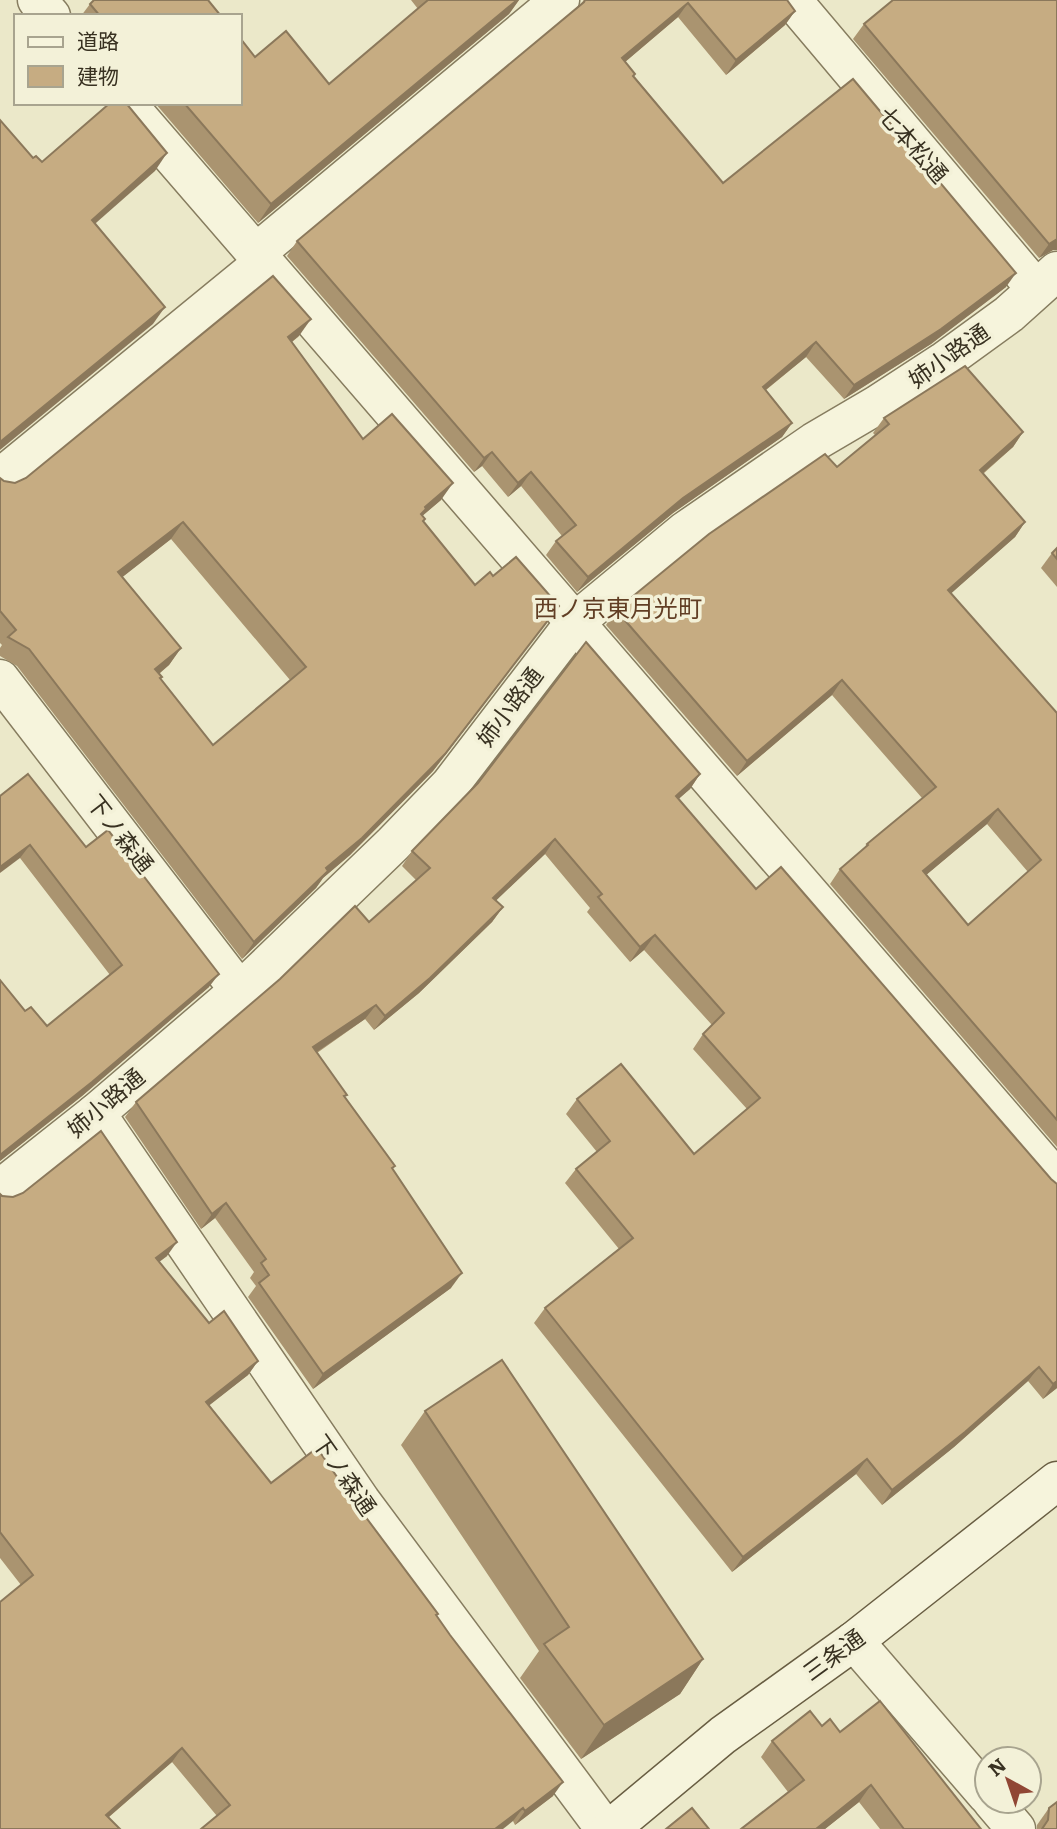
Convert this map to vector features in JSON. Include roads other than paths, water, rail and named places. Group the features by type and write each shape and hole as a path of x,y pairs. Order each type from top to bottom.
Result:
{"street":[{"path":"37,0 49,14"},
{"path":"0,478 560,0"},
{"name":"七本松通","path":"792,0 1047,280"},
{"path":"128,105 1057,1180"},
{"name":"姉小路通","path":"0,1189 96,1113 309,927 450,785 575,622 685,531 814,442 943,362 1009,314 1047,280"},
{"name":"下ノ森通","path":"0,679 239,990"},
{"name":"下ノ森通","path":"96,1113 361,1501 607,1829"},
{"name":"三条通","path":"607,1829 723,1735 854,1641 1057,1481"},
{"path":"854,1641 973,1779"},
{"path":"1004,1815 1016,1829"}],"district":[{"name":"西ノ京東月光町","path":"618,609"}]}
